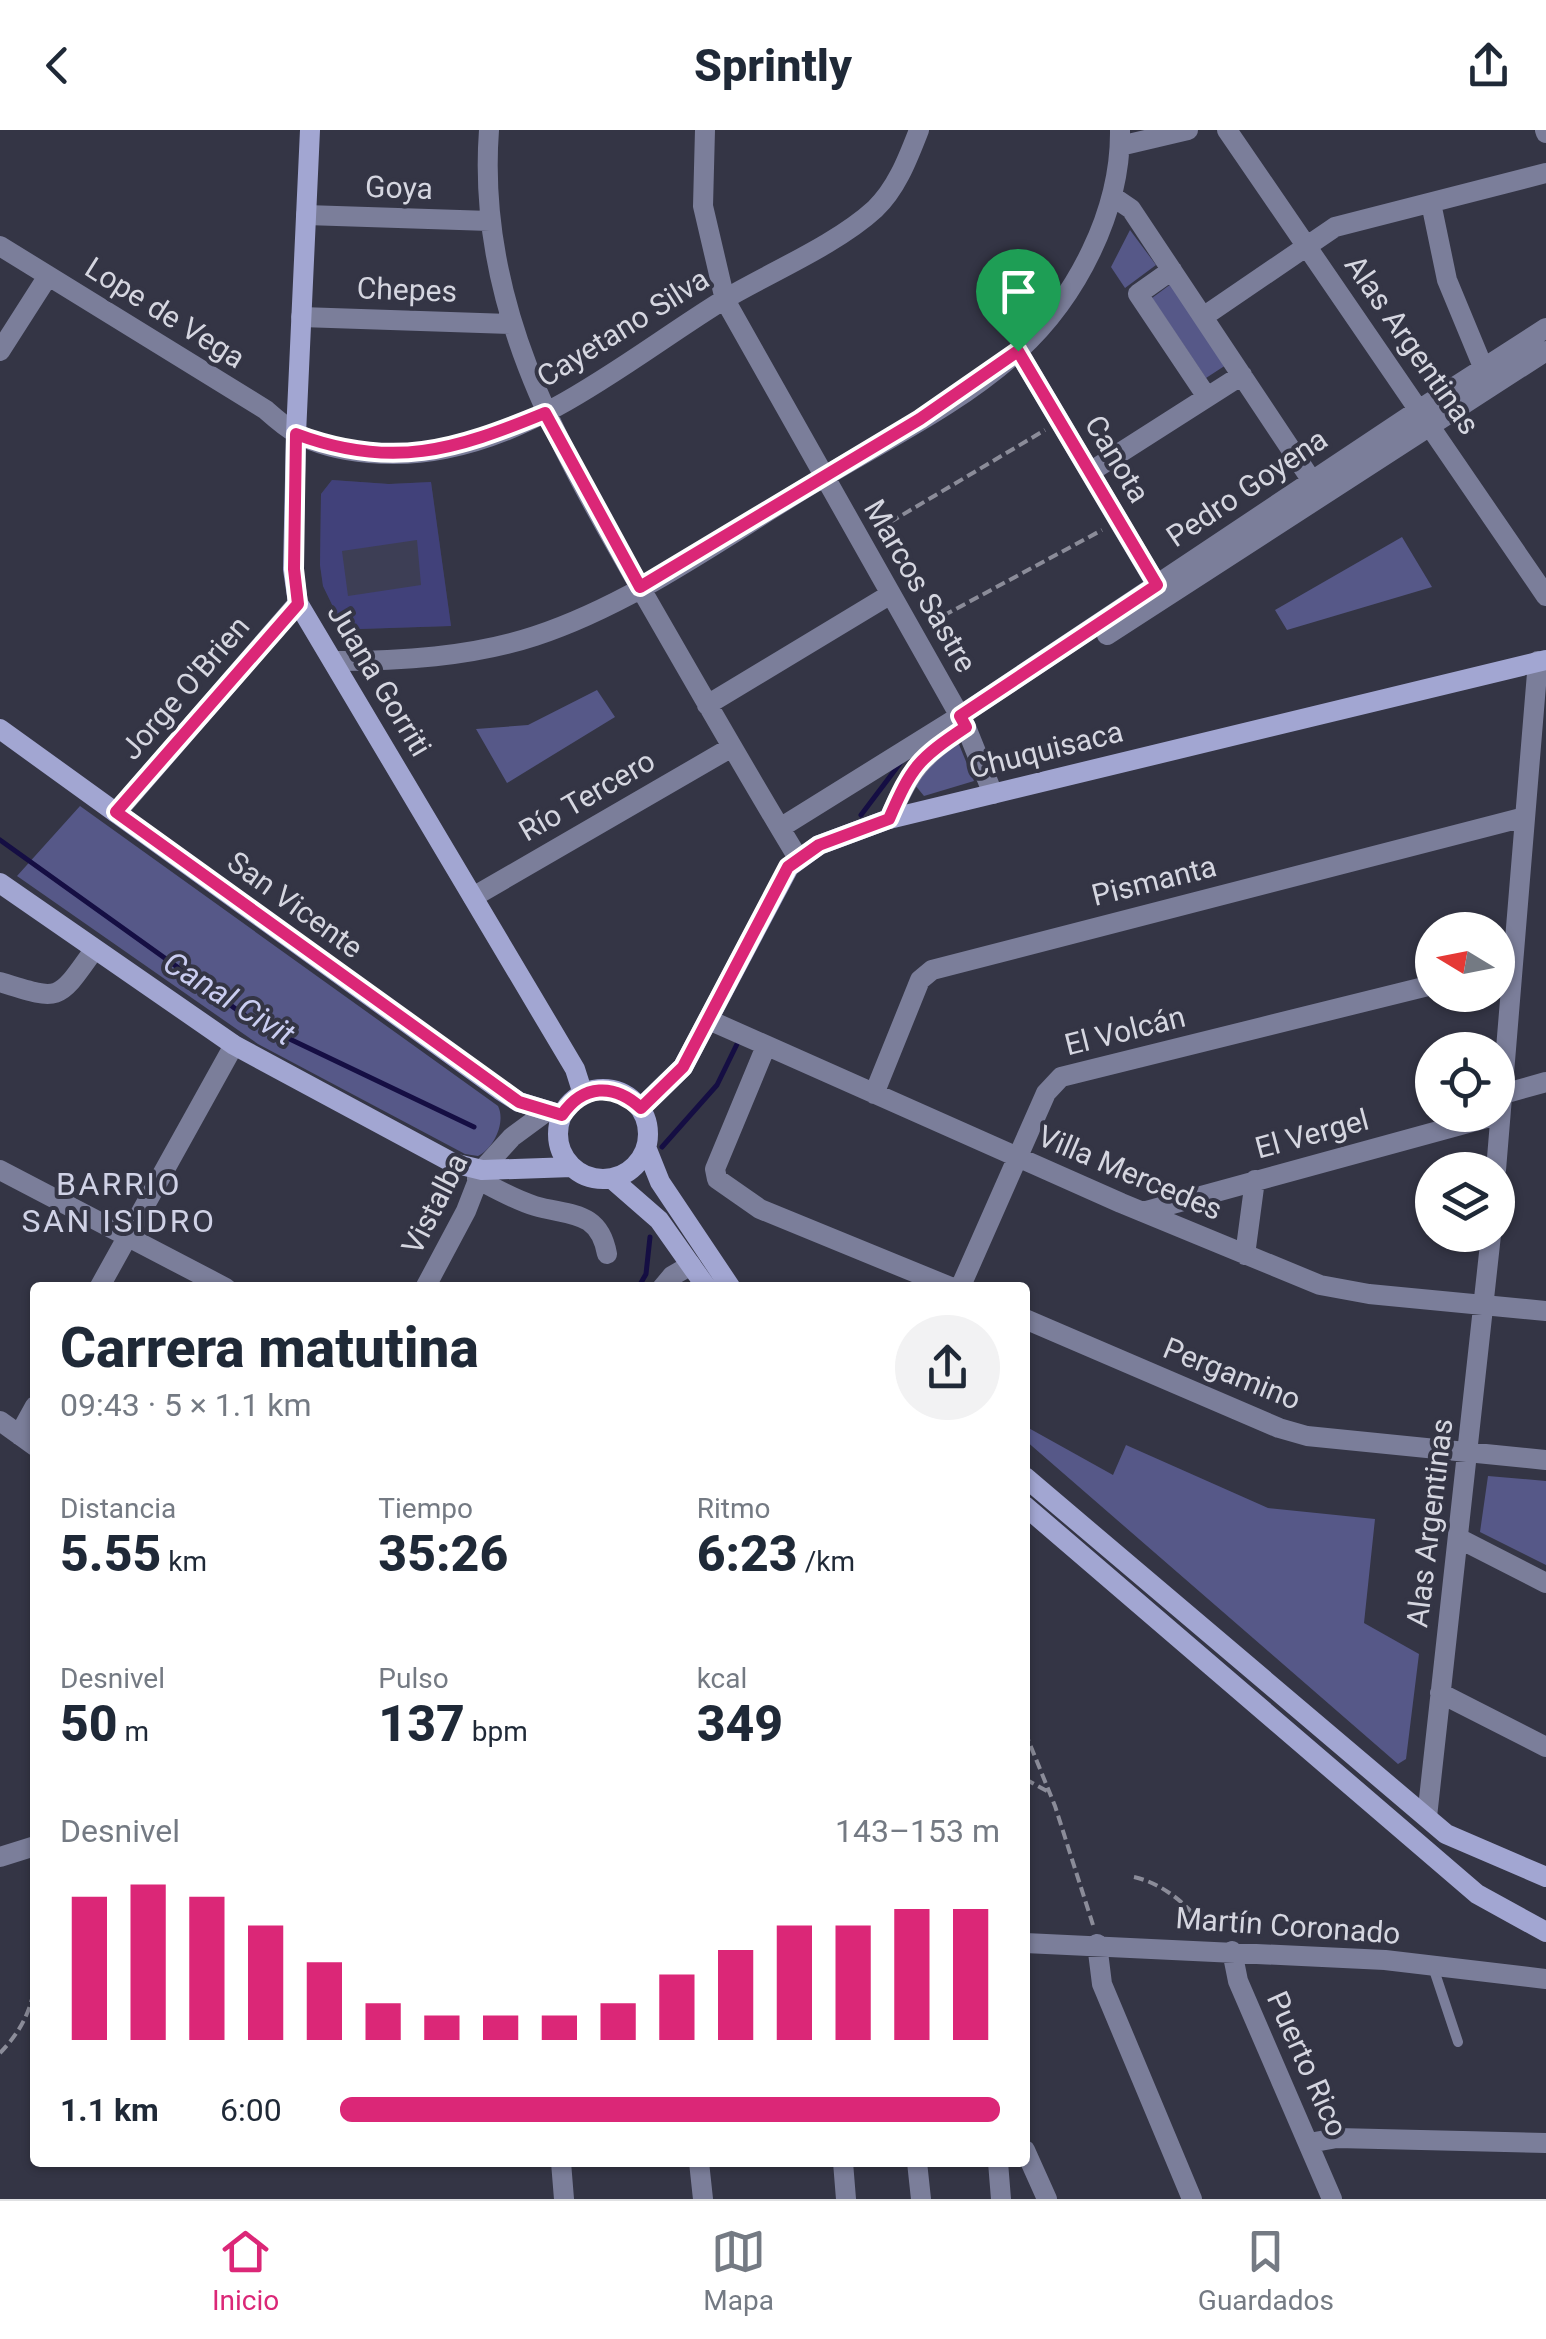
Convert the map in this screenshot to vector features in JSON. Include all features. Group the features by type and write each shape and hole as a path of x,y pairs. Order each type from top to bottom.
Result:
{"main road":[{"name":"Juana Gorriti","path":"310,130 296,434 294,569 298,604 576,1069 582,1094"},
{"name":"Chuquisaca","path":"641,1108 683,1067 776,885 798,858 819,845 889,819 1542,660"},
{"name":"San Vicente","path":"0,729 500,1090 519,1102 554,1114"},
{"path":"0,883 234,1045 454,1164 480,1174 572,1167"},
{"path":"612,1090 626,1095 641,1108 648,1132 646,1147 633,1168 612,1179 590,1178 572,1167 558,1142 554,1114 582,1094 612,1090"},
{"path":"646,1147 666,1192 727,1282"},
{"path":"612,1179 650,1210 703,1282"},
{"path":"1030,1481 1446,1834 1546,1877"},
{"path":"1030,1510 1478,1894 1502,1911 1546,1932"}],"street":[{"path":"489,130 490,221 499,281 545,413 706,705 798,858"},
{"name":"Marcos Sastre","path":"704,130 703,206 725,300 963,721 993,794"},
{"name":"Cayetano Silva","path":"296,434 336,447 404,454 459,445 545,413 869,214 894,184 919,130"},
{"path":"333,662 419,658 532,637 640,587 920,419 1018,351 1078,275 1112,196 1120,138 1188,130"},
{"name":"Alas Argentinas","path":"1227,130 1546,596"},
{"path":"1203,317 1334,227 1546,173"},
{"path":"1112,196 1132,209 1312,481"},
{"path":"1431,203 1447,280 1483,367"},
{"name":"Goya","path":"306,215 490,221"},
{"name":"Lope de Vega","path":"0,246 266,410 296,434"},
{"path":"1172,270 1138,294 1207,397"},
{"path":"0,351 48,276"},
{"name":"Chepes","path":"302,316 511,324"},
{"name":"Pedro Goyena","path":"780,828 963,721 1425,416 1483,367 1546,328"},
{"name":"Canota","path":"1018,351 1160,591"},
{"name":"Pedro Goyena","path":"1160,591 1312,481 1546,351"},
{"path":"1090,472 1242,375"},
{"path":"706,705 891,594"},
{"name":"Jorge O'Brien","path":"116,812 298,604"},
{"path":"1513,912 1542,660"},
{"name":"Pedro Goyena","path":"889,819 908,775 963,721"},
{"name":"Río Tercero","path":"474,897 732,748"},
{"name":"Pismanta","path":"874,1094 920,980 932,970 1526,817"},
{"path":"0,982 44,996 57,994 67,988 94,950"},
{"name":"El Volcán","path":"959,1282 1046,1093 1061,1077 1415,989"},
{"name":"Villa Mercedes","path":"709,1020 1143,1212 1340,1290 1543,1310"},
{"path":"748,1038 716,1168 717,1179 760,1209 941,1282"},
{"path":"102,1282 234,1045"},
{"name":"El Vergel","path":"1515,1100 1546,1082"},
{"name":"Vistalba","path":"428,1282 480,1174 512,1137 554,1114"},
{"name":"El Vergel","path":"1143,1212 1420,1132"},
{"path":"0,1170 214,1282"},
{"path":"480,1174 536,1206 586,1218 598,1229 607,1254"},
{"path":"1244,1255 1255,1180"},
{"name":"Alas Argentinas","path":"1427,1817 1490,1252"},
{"path":"667,1282 690,1265"},
{"name":"Pergamino","path":"1030,1320 1279,1428 1307,1436 1546,1460"},
{"path":"0,1421 27,1441"},
{"path":"1458,1538 1546,1583"},
{"path":"1440,1693 1546,1748"},
{"path":"0,1857 30,1848"},
{"name":"Martín Coronado","path":"1030,1943 1385,1960 1546,1979"},
{"path":"1097,1944 1102,1984 1192,2199"},
{"name":"Puerto Rico","path":"1224,1951 1332,2199"},
{"path":"1309,2142 1337,2138 1546,2143"},
{"path":"1030,2161 1047,2199"},
{"path":"561,2167 564,2199"},
{"path":"701,2167 704,2199"},
{"path":"843,2167 846,2199"},
{"path":"918,2167 921,2199"},
{"path":"999,2167 1002,2199"}],"lane":[{"path":"1433,1967 1458,2042"}],"path":[{"path":"860,540 1060,421"},
{"path":"913,632 1119,521"},
{"path":"1030,1744 1050,1792 1097,1944"},
{"path":"1030,1781 1050,1792"},
{"path":"1134,1877 1151,1881 1178,1899 1224,1951"},
{"path":"0,2053 17,2035 30,2012"}],"shaded area":[{"path":"1130,230 1156,265 1125,288 1111,267"},
{"path":"1171,284 1226,365 1206,378 1152,298"},
{"path":"332,480 431,482 451,626 360,629 340,621 323,586 320,565 321,494"},
{"path":"1402,537 1432,587 1287,630 1275,610"},
{"path":"597,690 615,717 507,783 476,729 528,725"},
{"path":"958,742 974,781 924,796 915,785 924,767"},
{"path":"80,806 498,1106 499,1127 489,1147 478,1156 465,1154 258,1044 17,876"},
{"path":"1030,1429 1113,1475 1126,1445 1268,1508 1375,1519 1364,1623 1419,1654 1406,1759 1398,1764 1030,1444"},
{"path":"1488,1476 1546,1481 1546,1565 1480,1532"}],"building":[{"path":"332,480 431,482 451,626 360,629 340,621 323,586 321,494","holes":["417,540 421,585 348,596 342,551"]}],"waterway":[{"name":"Canal Civit","path":"861,815 901,762"},
{"name":"Canal Civit","path":"0,840 254,1022 474,1127"},
{"name":"Canal Civit","path":"662,1147 717,1085 739,1040"},
{"path":"641,1282 650,1237"}],"district":[{"name":"BARRIO SAN ISIDRO","path":"119,1202"}],"route":[{"path":"1018,351 1157,585 960,716 966,727 918,763 908,775 889,819 819,845 788,867 683,1067 641,1108 626,1095 597,1089 582,1094 562,1115 519,1102 116,812 298,604 294,586 296,434 336,447 404,454 445,449 487,437 545,413 640,587 920,419 1018,351"}]}
